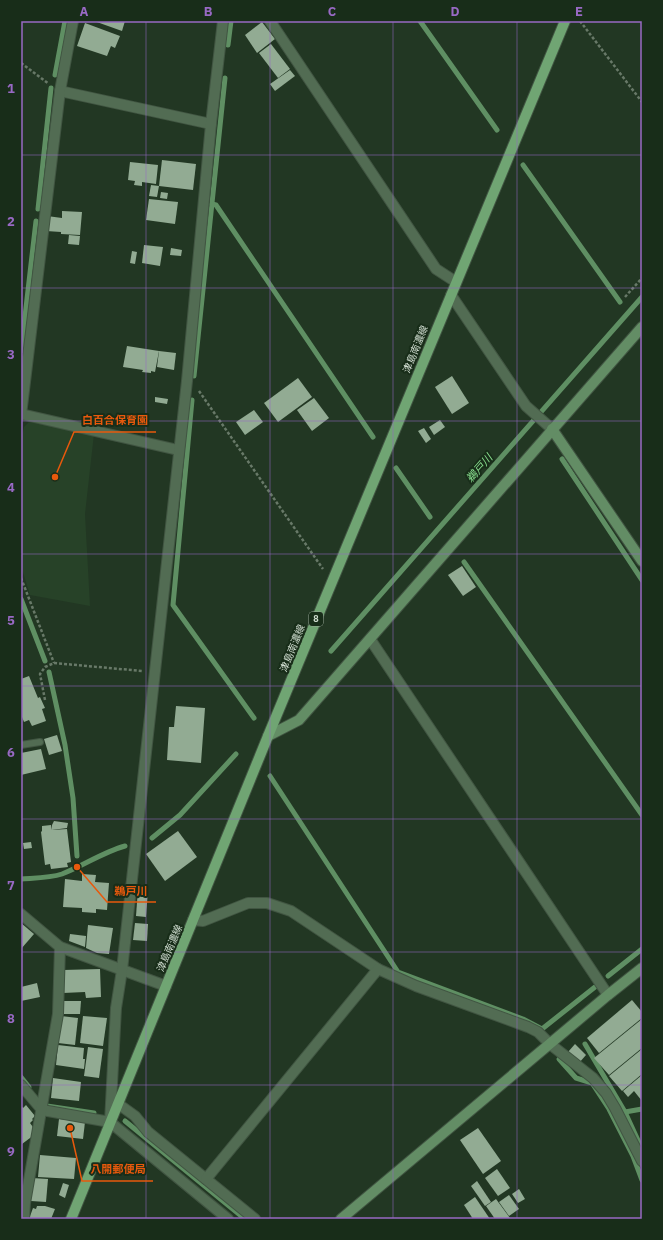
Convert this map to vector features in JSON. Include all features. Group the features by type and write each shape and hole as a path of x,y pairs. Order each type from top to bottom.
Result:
{"main road":[{"name":"津島南濃線","path":"70,1219 268,736 565,21"}],"street":[{"path":"73,21 60,90 21,415 178,450"},
{"path":"110,1122 116,1008 122,970 178,450 187,382 211,124 223,21"},
{"path":"270,21 436,269 456,282"},
{"path":"60,90 211,124"},
{"path":"451,295 526,406 549,426 642,561"},
{"path":"268,736 299,720 549,426 642,326"},
{"path":"370,638 608,995"},
{"path":"193,920 203,921 248,903 267,903 291,911 378,969 416,986 538,1032 550,1044 593,1078 606,1093 642,1162"},
{"path":"21,914 60,947 166,986"},
{"path":"24,1219 25,1203 58,1014 60,947"},
{"path":"341,1219 642,968"},
{"path":"206,1179 378,969"},
{"path":"21,1085 42,1110 110,1122 228,1219"},
{"path":"117,1103 135,1116 148,1132 255,1219"}],"lane":[{"path":"21,745 40,742"}],"path":[{"path":"580,21 642,102"},
{"path":"21,63 50,85 60,90"},
{"path":"625,297 642,278"},
{"path":"187,382 195,385 332,582"},
{"path":"21,578 54,664"},
{"path":"45,700 40,674 45,667 54,664 154,672"}],"shaded area":[{"path":"29,422 94,434 85,514 90,606 30,595 21,566 21,440 24,427"}],"building":[{"path":"94,21 125,21 122,31"},
{"path":"262,22 275,39 257,53 245,35"},
{"path":"85,23 120,36 115,48 111,46 107,56 77,46"},
{"path":"271,44 290,69 278,78 259,53"},
{"path":"290,70 295,76 275,91 270,84"},
{"path":"162,160 196,164 193,190 159,186"},
{"path":"130,162 158,165 156,184 142,182 142,186 134,185 135,181 128,180"},
{"path":"151,185 159,186 157,197 149,196"},
{"path":"161,192 168,193 167,199 160,198"},
{"path":"149,199 178,202 175,224 146,220"},
{"path":"62,211 82,212 80,235 61,234 61,232 46,231 47,216 62,218"},
{"path":"69,235 80,236 79,245 68,244"},
{"path":"144,245 163,247 160,266 142,263"},
{"path":"171,248 182,250 181,256 170,255"},
{"path":"132,251 137,252 135,264 130,263"},
{"path":"127,346 159,351 155,372 142,372 143,370 123,367"},
{"path":"159,351 176,353 174,370 157,367"},
{"path":"452,376 469,403 452,414 435,387"},
{"path":"298,378 312,397 278,422 264,403"},
{"path":"155,397 168,399 167,404 155,402"},
{"path":"314,398 329,418 312,431 297,410"},
{"path":"254,410 263,422 245,435 236,422"},
{"path":"440,420 445,427 434,435 429,427"},
{"path":"424,428 431,439 426,443 418,431"},
{"path":"462,566 476,587 463,596 448,575"},
{"path":"29,676 38,698 40,697 45,708 42,709 46,721 32,726 29,720 24,722 21,717 21,679"},
{"path":"176,706 205,708 201,763 167,760 169,727 174,727"},
{"path":"57,735 62,751 49,755 44,739"},
{"path":"41,749 46,769 21,775 21,753"},
{"path":"54,821 68,823 67,828 52,830"},
{"path":"51,825 52,830 67,829 71,862 67,863 68,867 51,869 50,864 45,865 41,832 42,826"},
{"path":"178,831 197,857 165,881 146,854"},
{"path":"31,842 32,848 24,849 23,843"},
{"path":"82,874 96,875 95,882 109,883 107,910 96,909 96,913 82,912 82,908 63,907 65,879 82,881"},
{"path":"138,889 148,890 146,917 136,916"},
{"path":"21,923 34,934 21,949"},
{"path":"135,923 148,924 147,941 133,940"},
{"path":"88,925 113,928 109,954 97,953 86,948"},
{"path":"70,934 86,936 85,947 69,941"},
{"path":"100,969 101,997 86,998 85,992 63,993 63,970"},
{"path":"37,983 40,997 21,1001 21,987"},
{"path":"632,1000 642,1012 642,1018 599,1053 587,1038"},
{"path":"62,1001 81,1001 80,1014 62,1014"},
{"path":"61,1016 78,1018 75,1045 58,1043"},
{"path":"83,1016 107,1018 103,1046 80,1043"},
{"path":"642,1019 642,1048 609,1075 594,1058"},
{"path":"575,1044 586,1055 579,1063 568,1052"},
{"path":"58,1045 84,1048 84,1069 56,1065"},
{"path":"88,1047 103,1049 99,1078 84,1076"},
{"path":"642,1049 642,1074 622,1091 609,1076"},
{"path":"642,1075 642,1101 634,1091 628,1097 623,1091"},
{"path":"53,1078 81,1082 79,1101 51,1098"},
{"path":"21,1105 23,1108 26,1105 35,1116 30,1123 35,1130 32,1133 34,1135 22,1144 21,1143"},
{"path":"59,1119 85,1122 83,1139 57,1136"},
{"path":"478,1128 501,1161 483,1174 460,1140"},
{"path":"40,1155 76,1158 74,1179 38,1177"},
{"path":"497,1169 510,1188 498,1196 485,1178"},
{"path":"32,1178 48,1179 46,1202 31,1201"},
{"path":"477,1181 491,1202 485,1206 471,1186"},
{"path":"63,1183 69,1185 65,1198 59,1195"},
{"path":"519,1189 525,1199 518,1203 512,1194"},
{"path":"509,1195 519,1209 509,1216 499,1202"},
{"path":"475,1197 490,1219 473,1219 464,1205"},
{"path":"496,1199 510,1218 495,1219 486,1206"},
{"path":"37,1206 45,1206 55,1209 51,1219 29,1219 33,1208 36,1209"}],"waterway":[{"path":"55,75 65,21"},
{"path":"228,45 231,21"},
{"path":"420,21 497,130"},
{"path":"194,376 225,78"},
{"path":"38,209 51,88"},
{"path":"523,165 620,302"},
{"path":"212,204 216,205 373,437"},
{"path":"21,351 36,221"},
{"name":"鵜戸川","path":"331,651 642,297"},
{"path":"192,400 173,605 254,718"},
{"path":"562,459 642,580"},
{"path":"396,468 430,517"},
{"path":"464,562 642,815"},
{"path":"21,599 45,661"},
{"path":"49,672 65,745 73,798 77,856"},
{"name":"鵜戸川","path":"152,838 180,815 236,754"},
{"path":"270,776 398,972 523,1019 542,1029 595,987"},
{"name":"鵜戸川","path":"21,879 62,874 125,846"},
{"path":"608,976 642,949"},
{"path":"585,1044 625,1112 642,1149"},
{"path":"559,1059 576,1078 592,1083 609,1109 633,1156 642,1180"},
{"path":"21,1077 29,1087"},
{"path":"47,1106 94,1113"},
{"path":"625,1112 642,1109"},
{"path":"125,1121 245,1219"}],"place":[{"name":"白百合保育園","path":"55,477"},
{"name":"鵜戸川","path":"77,867"},
{"name":"八開郵便局","path":"70,1128"}]}
